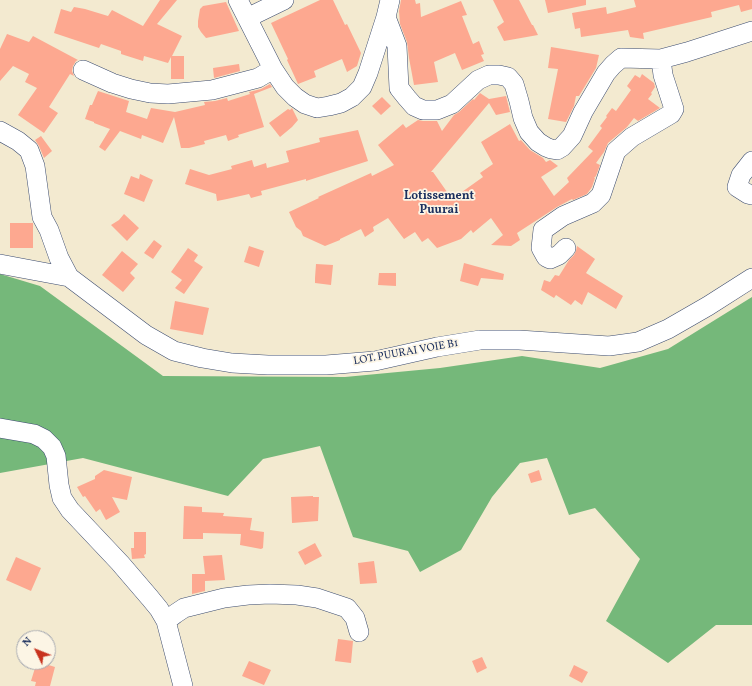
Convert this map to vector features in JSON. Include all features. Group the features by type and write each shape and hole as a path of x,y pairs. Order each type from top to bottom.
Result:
{"street":[{"path":"238,0 273,69 285,87 305,104 316,108 341,103 352,97 362,87 368,73 388,9"},
{"path":"247,18 284,0"},
{"path":"388,9 396,46 399,88 414,106 423,110 436,110 452,104 478,80 489,75 499,75 508,78 514,84 523,118 529,132 538,142 551,149 557,150 562,147 572,136 583,112 606,73 621,58 661,59 687,52 752,30"},
{"path":"566,248 559,255 550,258 546,257 542,248 543,230 563,216 593,203 601,195 616,151 632,136 670,114 674,109 663,75 661,59"},
{"path":"83,70 112,83 131,89 150,93 168,94 212,90 258,78 273,69"},
{"name":"LOT. PUURAI VOIE B1","path":"0,131 18,141 29,150 35,166 42,217 49,230 59,258 68,277"},
{"path":"752,161 740,175 737,187 752,195"},
{"name":"LOT. PUURAI VOIE B1","path":"0,264 68,277 146,335 174,351 225,362 268,365 326,365 375,361 437,347 480,340 519,340 609,346 638,342 668,329 752,278"},
{"path":"0,428 34,434 44,438 52,447 56,456 62,498 70,510 120,563 150,598 166,621 183,686"},
{"path":"166,621 184,608 224,598 270,594 297,595 317,598 347,608 355,618 359,632"}],"green space":[{"path":"0,274 40,286 163,376 345,377 440,368 522,356 600,368 668,349 752,297 752,625 716,625 668,663 606,621 640,559 595,508 569,515 547,458 520,463 492,497 461,550 420,572 408,551 353,537 320,446 263,459 228,496 83,458 0,473"}],"building":[{"path":"160,0 177,0 157,24 182,36 172,56 184,56 184,79 171,79 171,57 168,63 144,56 143,61 121,54 121,51 101,44 99,48 54,33 61,9 71,12 74,7 108,16 112,10 143,26"},
{"path":"320,0 333,0 361,53 357,66 347,72 342,59 314,71 316,77 298,84 271,23"},
{"path":"401,0 415,0 416,4 420,3 421,17 461,1 467,15 462,16 473,44 479,41 484,54 481,55 484,61 462,70 455,53 434,62 438,82 414,85 407,42 400,24 399,11"},
{"path":"493,0 519,0 538,35 504,41 497,27 504,22"},
{"path":"545,0 586,0 586,5 548,13"},
{"path":"634,0 752,0 752,9 741,12 739,5 711,12 712,17 643,33 644,39 630,37 628,30 581,37 580,28 575,29 572,13 606,7 607,14 636,7"},
{"path":"226,2 239,31 206,38 198,27 200,9 203,6"},
{"path":"7,34 29,42 33,36 78,60 73,66 72,71 74,76 70,74 49,107 58,113 44,133 18,115 37,88 25,82 29,74 13,66 0,81 0,49"},
{"path":"551,47 599,55 596,68 579,96 576,96 574,106 566,122 548,119 558,69 548,68"},
{"path":"239,64 240,71 214,78 213,68"},
{"path":"642,74 654,83 655,87 648,99 660,108 638,121 634,118 627,127 608,143 604,152 596,163 600,165 592,187 587,194 573,200 572,199 557,207 517,233 520,240 511,246 491,245 503,235 491,218 473,233 471,230 461,239 437,248 428,238 422,242 415,232 404,239 388,218 373,227 374,231 365,237 361,229 325,246 303,236 301,231 296,227 289,212 371,173 372,176 394,165 378,145 403,124 406,128 418,120 437,121 442,131 454,115 473,99 474,100 480,93 489,99 506,96 510,112 496,115 489,103 431,172 433,172 452,199 483,177 480,173 493,164 481,142 510,124 519,141 521,140 530,150 543,158 546,162 550,160 558,166 541,177 554,196 569,182 567,178 593,151 588,147 602,128 600,126 607,117 606,116 612,108 616,111 631,90 627,86 635,75 640,78"},
{"path":"270,84 272,87 254,94 264,127 238,135 239,137 228,141 226,135 204,141 205,144 189,148 181,148 174,117 163,143 142,135 141,139 120,131 105,151 99,147 110,129 85,119 90,105 92,105 98,91 129,101 126,112 147,119 151,108 175,112 205,105 204,102 227,98 228,101 250,94 249,92 261,89"},
{"path":"382,97 391,106 381,115 372,106"},
{"path":"292,108 298,120 280,137 269,123 288,109 290,110"},
{"path":"358,130 368,161 306,181 306,179 261,191 262,195 251,198 249,194 217,201 216,194 185,184 190,169 209,175 232,169 231,166 252,160 254,167 266,163 267,168 289,162 286,151 320,142 319,138"},
{"path":"41,136 52,151 44,158 35,140"},
{"path":"140,174 153,180 144,202 124,194 131,176 139,179"},
{"path":"124,214 139,228 127,241 111,225 119,220"},
{"path":"10,223 33,223 33,248 10,248"},
{"path":"154,240 162,246 153,259 144,253"},
{"path":"249,246 264,251 259,267 244,262"},
{"path":"577,246 595,259 586,273 623,296 616,309 588,292 582,305 575,300 571,305 556,295 554,298 541,290 544,280 550,282 555,275 559,276 574,255"},
{"path":"188,248 198,255 194,261 203,267 184,294 175,288 182,280 171,272"},
{"path":"122,251 138,264 130,273 135,278 123,292 102,275"},
{"path":"464,263 504,274 503,280 481,278 478,286 460,281"},
{"path":"316,264 333,265 331,285 315,283"},
{"path":"379,273 396,273 396,286 378,285"},
{"path":"175,301 209,308 203,335 170,329"},
{"path":"104,470 132,477 127,500 112,497 120,512 106,520 100,509 96,512 85,496 83,497 77,487 95,479 95,476"},
{"path":"539,470 542,480 531,483 528,474"},
{"path":"291,497 319,497 318,521 292,523"},
{"path":"184,506 202,507 202,512 224,513 223,516 252,518 250,530 264,532 263,548 261,549 240,545 241,534 203,533 203,539 183,539"},
{"path":"134,532 146,532 145,558 132,559 131,548 134,548"},
{"path":"315,543 322,556 305,565 298,552"},
{"path":"222,555 225,580 205,581 205,591 192,594 192,574 205,574 203,556"},
{"path":"16,557 41,568 31,591 6,580"},
{"path":"374,561 377,583 360,584 358,563"},
{"path":"338,639 353,641 351,663 335,661"},
{"path":"482,657 487,668 477,673 472,661"},
{"path":"249,661 271,670 264,685 242,676"},
{"path":"574,665 588,672 582,683 569,676"},
{"path":"34,670 54,670 50,686 35,686 36,682 31,681"}],"district":[{"name":"Lotissement Puurai","path":"439,204"}]}
